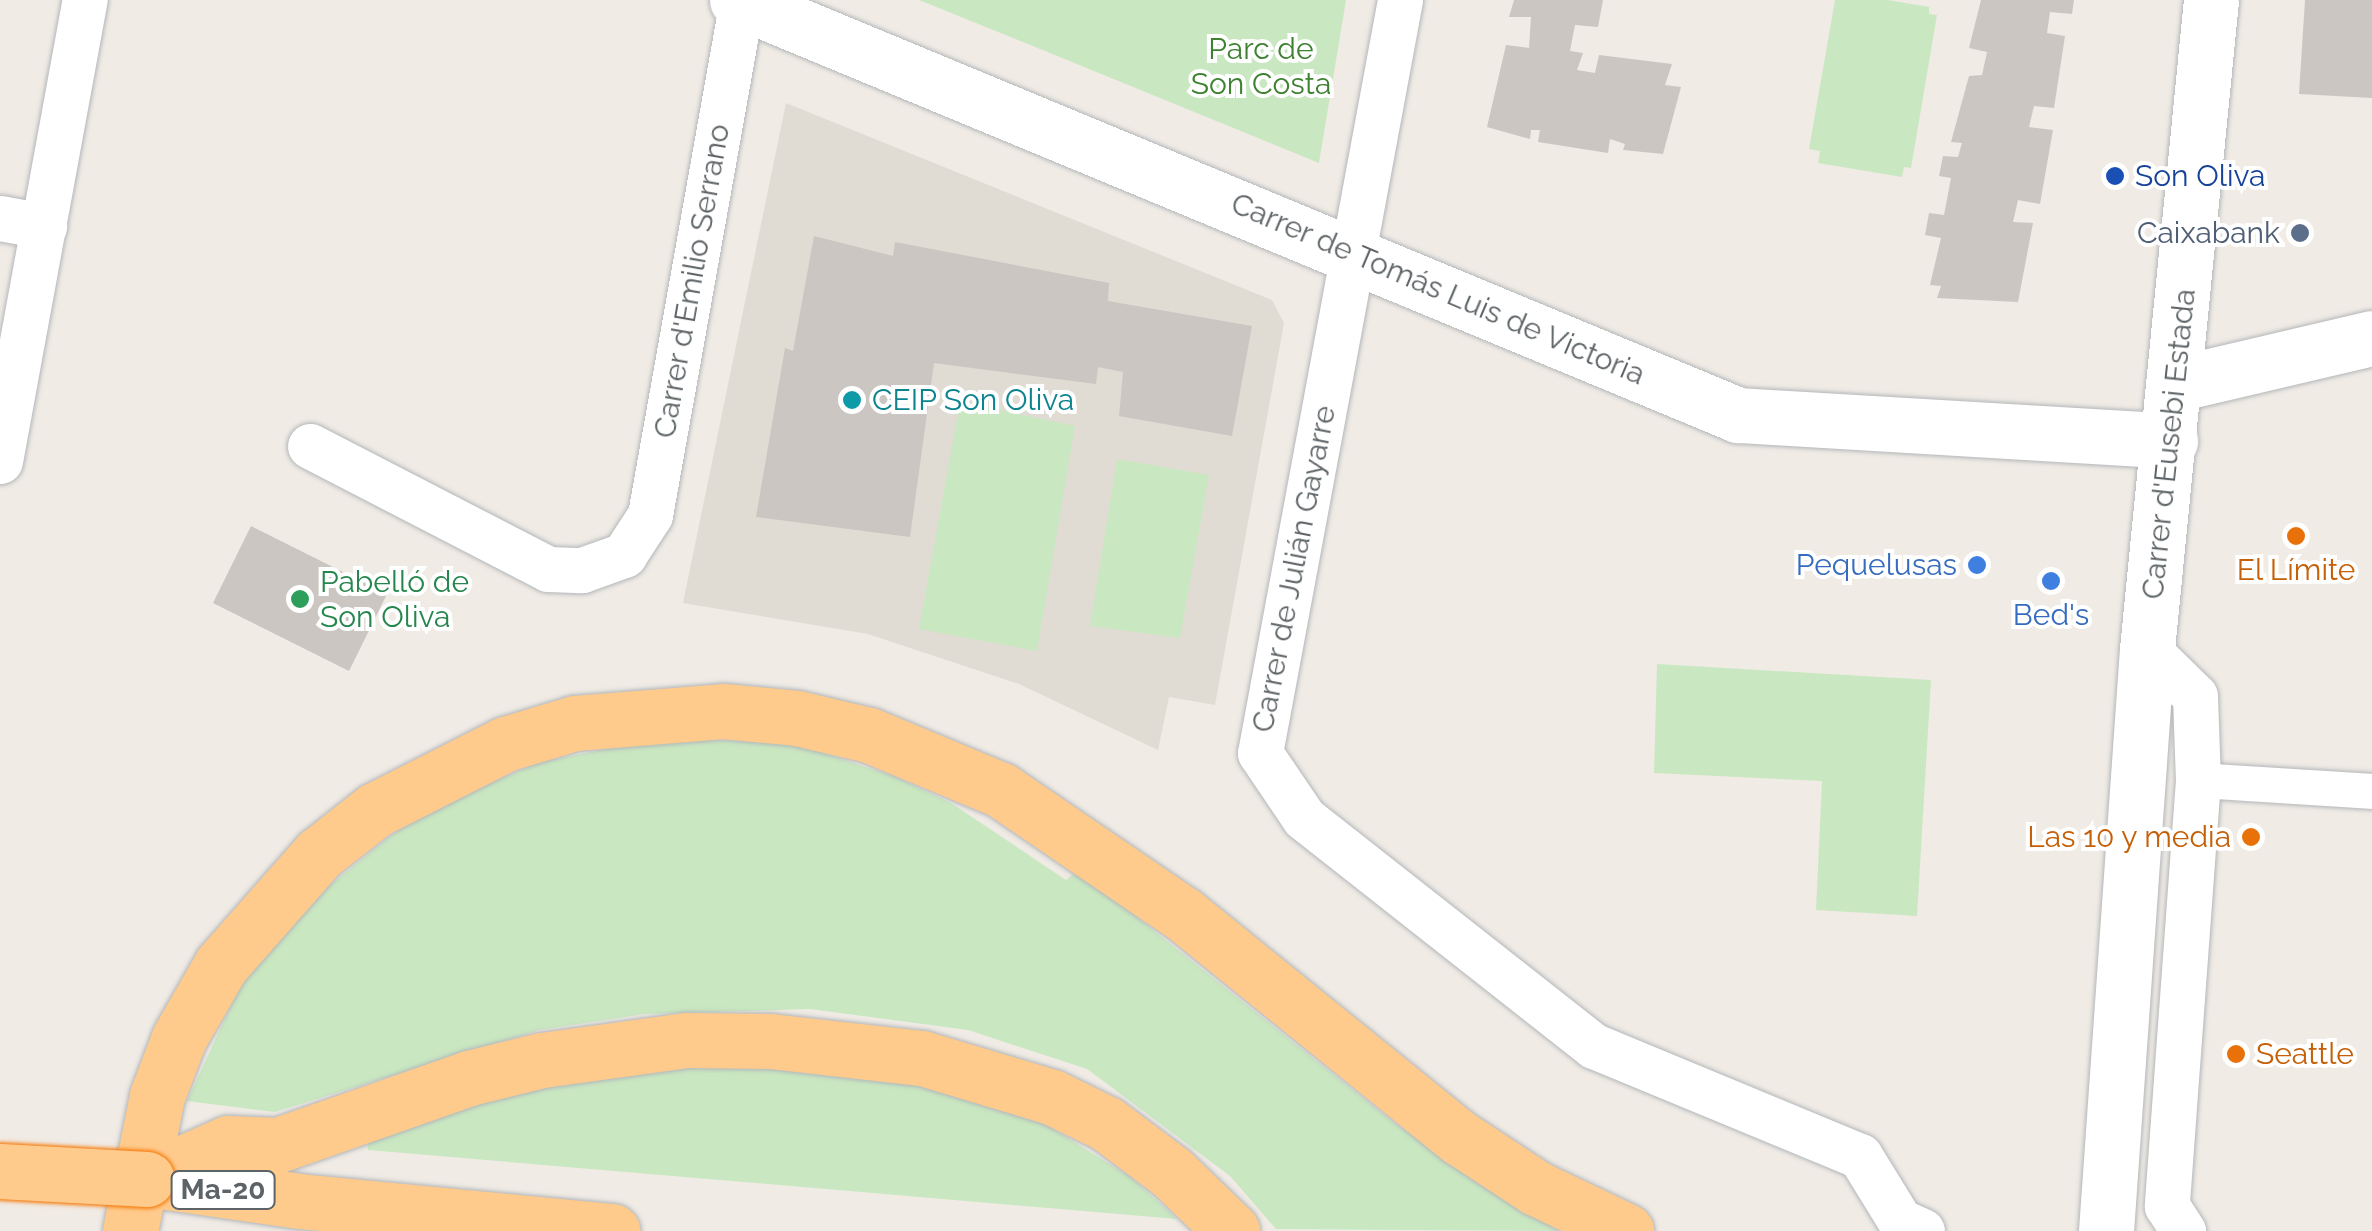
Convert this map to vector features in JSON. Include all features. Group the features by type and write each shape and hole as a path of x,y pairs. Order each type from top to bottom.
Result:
{"highway":[{"path":"130,1231 157,1096 179,1038 221,965 319,854 375,810 505,744 576,723 723,711 797,718 868,735 1001,790 1184,914 1460,1138 1536,1188 1626,1231"},
{"path":"147,1179 228,1143 278,1145 488,1074 604,1047 687,1040 846,1046 990,1074 1107,1124 1171,1172 1232,1231"},
{"name":"Ma-20","path":"0,1171 147,1179 299,1201 614,1231"}],"street":[{"path":"0,461 85,0"},
{"name":"Carrer de Julián Gayarre","path":"1400,0 1260,753 1304,818 1594,1046 1860,1156 1911,1226"},
{"name":"Carrer d'Eusebi Estada","path":"2106,1231 2146,649 2176,384 2210,0"},
{"name":"Carrer de Tomás Luis de Victoria","path":"740,1 1738,415 2170,442"},
{"name":"Carrer d'Emilio Serrano","path":"310,446 548,569 582,570 624,556 650,514 740,1"},
{"path":"0,218 44,226"},
{"path":"2176,384 2372,338"},
{"path":"2146,649 2196,696 2198,780 2166,1206 2182,1231"},
{"path":"2198,780 2372,791"}],"shaded area":[{"path":"786,103 1272,300 1284,323 1215,705 1169,697 1158,750 1019,684 868,634 683,603"}],"green space":[{"name":"Parc de Son Costa","path":"919,0 1346,0 1319,163 1045,51"},
{"path":"1835,0 1888,0 1929,7 1929,14 1937,15 1911,168 1904,167 1902,177 1818,163 1820,151 1809,149"},
{"path":"960,402 1075,426 1037,651 919,629"},
{"path":"1117,459 1209,475 1180,638 1090,626"},
{"path":"1657,664 1931,680 1917,916 1816,910 1822,781 1654,773"},
{"path":"750,740 807,748 893,776 951,803 1066,880 1078,870 1394,1123 1558,1231 1276,1229 1230,1176 1087,1069 968,1030 810,1009 645,1014 539,1030 275,1112 187,1101 241,984 306,905 389,837 436,807 537,763 645,741"},
{"path":"673,1065 813,1068 929,1087 1045,1124 1132,1178 1177,1219 368,1150 366,1135 501,1089"}],"building":[{"path":"1514,0 1603,0 1598,27 1575,25 1570,51 1583,53 1577,70 1595,73 1599,55 1672,64 1665,85 1681,87 1663,154 1623,150 1625,144 1610,139 1608,153 1538,142 1540,130 1531,130 1530,139 1487,127 1506,45 1529,48 1531,17 1509,17"},
{"path":"1981,0 2074,0 2072,14 2050,12 2047,33 2065,36 2054,108 2034,106 2029,127 2053,130 2040,204 2018,200 2013,222 2033,223 2018,302 1937,298 1941,286 1930,285 1941,238 1925,235 1929,213 1944,215 1951,178 1939,176 1943,156 1958,157 1962,143 1951,142 1969,76 1982,75 1987,52 1969,48"},
{"path":"2305,0 2372,0 2372,98 2299,94"},
{"name":"CEIP Son Oliva","path":"814,236 893,256 895,242 1109,283 1108,301 1252,326 1232,436 1119,416 1123,372 1098,367 1096,384 934,363 910,537 756,517 785,348 793,351"},
{"name":"Pabelló de Son Oliva","path":"251,526 387,594 349,671 213,603"}],"place":[{"name":"Son Oliva","path":"2115,176"},
{"name":"Caixabank","path":"2300,233"},
{"name":"CEIP Son Oliva","path":"852,400"},
{"name":"El Límite","path":"2296,536"},
{"name":"Pequelusas","path":"1977,565"},
{"name":"Bed's","path":"2051,581"},
{"name":"Pabelló de Son Oliva","path":"300,599"},
{"name":"Las 10 y media","path":"2251,837"},
{"name":"Seattle","path":"2236,1054"}]}
